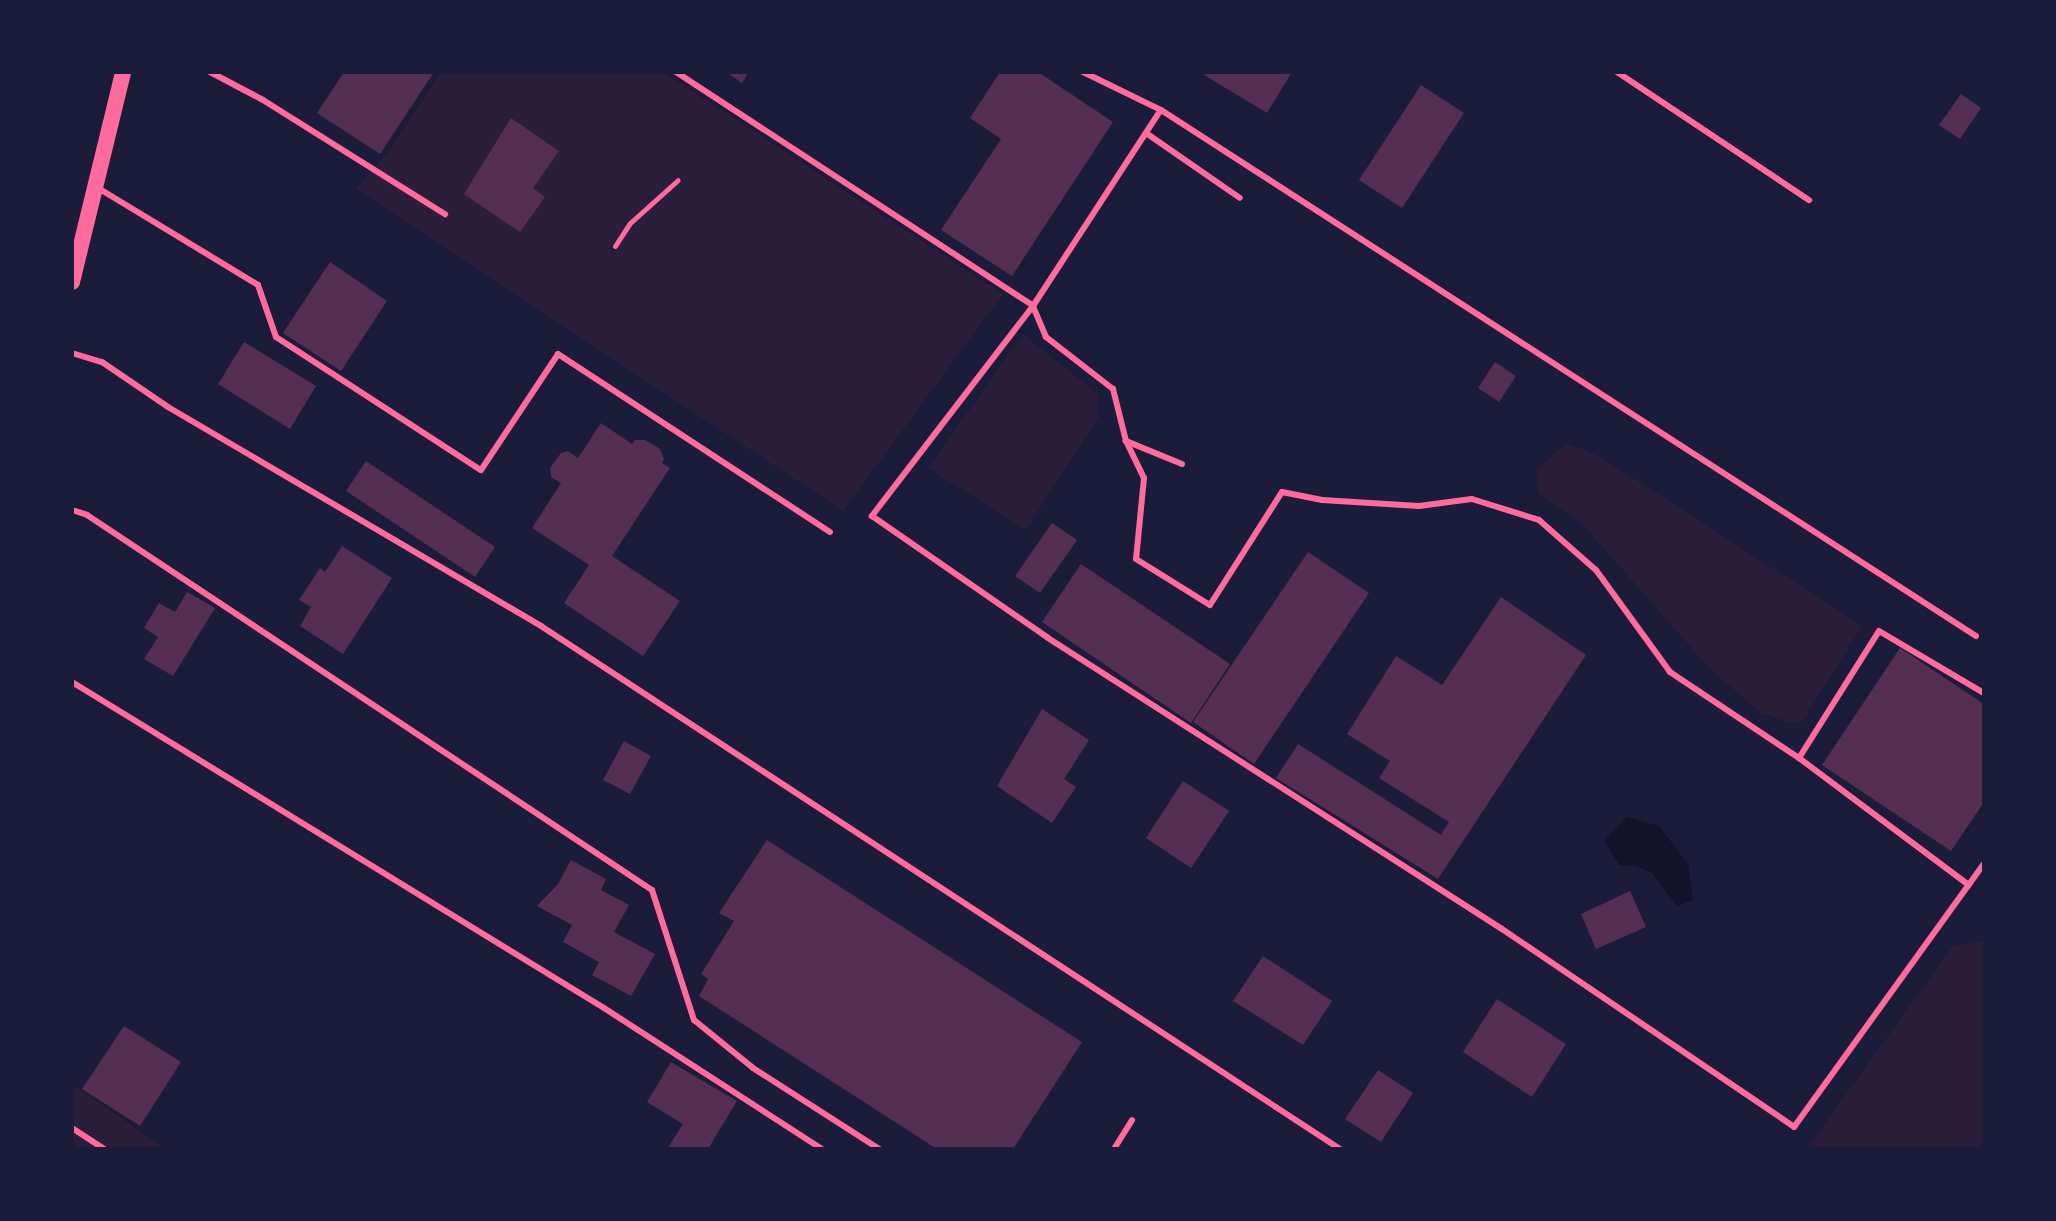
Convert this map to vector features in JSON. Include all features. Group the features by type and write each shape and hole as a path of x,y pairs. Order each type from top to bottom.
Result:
{"main road":[{"path":"72,282 123,72"}],"lane":[{"path":"210,72 263,100 445,214"},
{"path":"676,72 1033,306 1046,337 1113,389 1126,441 1144,478 1136,559 1210,605 1282,492 1322,500 1419,506 1472,499 1539,520 1596,570 1670,672 1799,758 1969,885"},
{"path":"1083,72 1161,110 1976,636"},
{"path":"1617,72 1809,200"},
{"path":"1161,110 1033,306 872,516 1048,638 1502,929 1794,1127 1984,864"},
{"path":"1146,133 1240,198"},
{"path":"95,187 258,285 276,337 481,470 558,354 830,532"},
{"path":"72,353 102,362 168,407 541,626 903,866 1340,1149"},
{"path":"1126,441 1182,464"},
{"path":"72,510 87,515 652,890 673,966 694,1020 753,1068 879,1149"},
{"path":"1799,758 1879,631 1984,693"},
{"path":"72,682 604,1008 822,1149"},
{"path":"1114,1149 1132,1120"},
{"path":"72,1128 104,1149"}],"path":[{"path":"615,246 630,223 678,180"}],"shaded area":[{"path":"441,72 663,72 1003,294 843,511 356,189 392,147"},
{"path":"1023,334 1098,394 1098,418 1026,530 928,468"},
{"path":"1567,443 1599,456 1862,626 1802,722 1788,722 1760,712 1711,670 1584,526 1538,493 1536,470"},
{"path":"1627,817 1659,826 1688,864 1693,900 1677,906 1652,873 1636,866 1619,865 1604,840"},
{"path":"1984,941 1984,1149 1807,1148 1953,946"},
{"path":"72,1084 166,1149 72,1149"}],"building":[{"path":"344,72 434,72 380,154 317,113"},
{"path":"726,72 749,72 742,83"},
{"path":"1000,72 1038,72 1113,122 1012,276 941,230 1001,139 970,118"},
{"path":"1206,72 1292,72 1267,113 1204,75"},
{"path":"1421,85 1464,113 1402,208 1359,180"},
{"path":"1961,94 1981,108 1960,139 1939,125"},
{"path":"511,118 559,151 533,188 545,197 520,232 464,194"},
{"path":"330,262 387,301 341,371 283,333"},
{"path":"244,342 316,386 290,429 218,384"},
{"path":"1495,362 1516,376 1499,402 1478,388"},
{"path":"601,423 632,444 635,440 645,440 660,449 664,459 662,463 670,468 612,556 680,601 643,656 564,603 589,565 532,528 561,483 551,477 550,468 561,453 568,451 578,458"},
{"path":"366,461 495,547 475,577 346,491"},
{"path":"1052,523 1077,540 1040,593 1015,576"},
{"path":"342,546 392,578 343,654 300,626 311,607 299,600 320,568 325,572"},
{"path":"1308,552 1369,593 1254,764 1193,722"},
{"path":"1081,564 1230,664 1191,723 1042,622"},
{"path":"187,592 215,608 173,676 144,659 158,637 144,628 159,603 175,612"},
{"path":"1501,597 1586,655 1438,879 1276,778 1298,744 1441,835 1449,822 1379,778 1390,761 1347,734 1396,656 1442,685"},
{"path":"1900,648 1984,704 1984,802 1951,851 1822,765"},
{"path":"1042,709 1089,740 1064,779 1076,787 1052,823 997,786"},
{"path":"624,741 651,756 630,794 603,780"},
{"path":"1183,781 1229,811 1191,868 1146,838"},
{"path":"767,840 1082,1042 1013,1149 937,1149 699,996 708,979 701,974 734,921 719,913"},
{"path":"571,860 606,879 601,890 629,905 614,932 655,954 631,996 592,975 599,962 563,942 572,925 537,906 558,884"},
{"path":"1630,891 1646,927 1596,949 1581,914"},
{"path":"1263,956 1332,1001 1303,1045 1233,1001"},
{"path":"1497,999 1566,1044 1532,1097 1463,1052"},
{"path":"124,1026 181,1062 140,1126 82,1089"},
{"path":"671,1062 737,1101 708,1149 667,1149 683,1124 647,1102"},
{"path":"1378,1070 1413,1093 1381,1142 1345,1119"}]}
